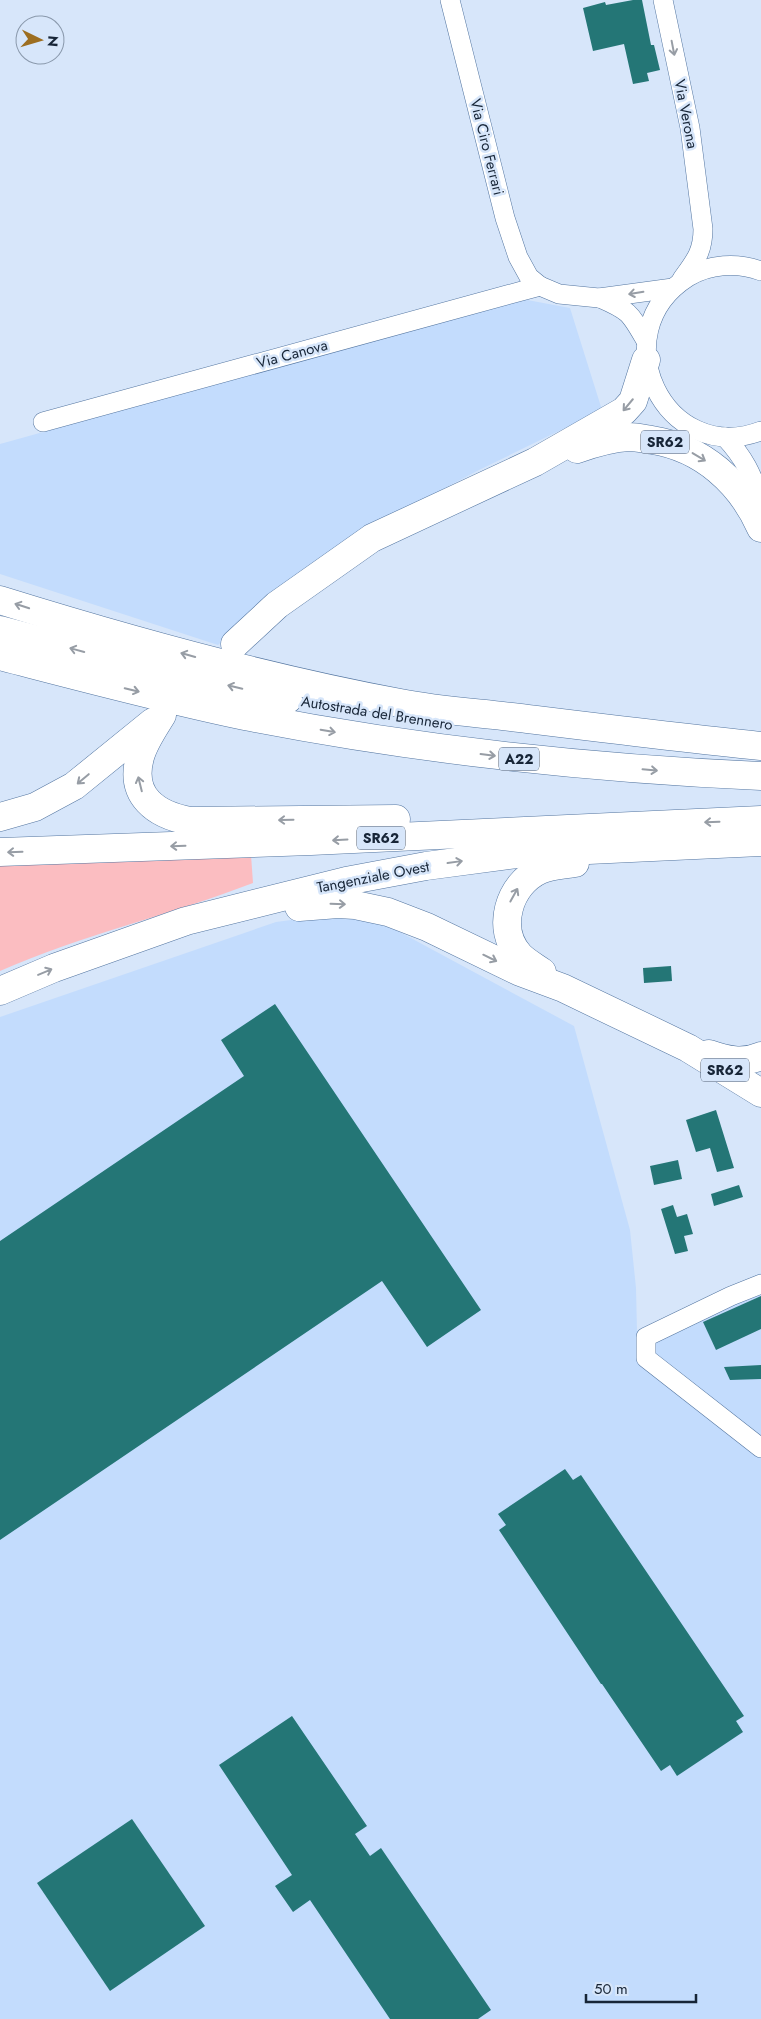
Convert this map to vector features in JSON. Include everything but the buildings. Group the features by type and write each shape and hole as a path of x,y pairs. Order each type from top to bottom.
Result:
{"highway":[{"name":"SR62","path":"235,644 277,605 372,538 535,462 624,411 633,401 646,350"},
{"name":"SR62","path":"535,462 598,442 614,439 631,437 667,442 693,453 717,468 741,492 761,528"},
{"path":"0,600 202,659 286,680 403,704 761,746"},
{"name":"Autostrada del Brennero","path":"0,630 102,657 282,698 384,716 550,737 654,746 761,750"},
{"name":"Autostrada del Brennero","path":"0,656 127,689 225,711 410,745 570,764 761,776"},
{"name":"SR62","path":"0,818 35,807 74,786 162,715 146,742 140,757 138,780 149,803 164,814 176,818 190,821 502,819 632,825"},
{"name":"Tangenziale Ovest","path":"0,852 311,841 761,820"},
{"name":"SR62","path":"563,988 520,956 510,936 508,925 510,901 519,887 532,875 555,866 674,858 752,842"},
{"name":"Tangenziale Ovest","path":"0,991 54,968 186,921 337,884 426,866 524,853 752,842"},
{"name":"SR62","path":"186,921 321,904 354,905 388,912 427,926 520,972 563,988 688,1048 761,1093"},
{"name":"SR62","path":"688,1048 727,1060 748,1060 761,1056"}],"street":[{"name":"Via Ciro Ferrari","path":"450,0 505,218 518,257 529,277 540,286"},
{"name":"Via Verona","path":"663,0 690,128 703,229"},
{"path":"703,229 708,240 735,265"},
{"path":"646,350 655,312 699,254 703,243 703,229"},
{"path":"540,286 559,294 599,298 675,286 702,271 715,267 735,265 761,271"},
{"name":"Via Canova","path":"43,422 540,286"},
{"path":"599,298 622,308 632,316 646,350 650,380 659,398 672,413 687,425 706,433 725,437 750,435 761,431"},
{"path":"725,437 742,456 761,500"},
{"path":"761,1284 646,1337 646,1358 761,1448"}],"shaded area":[{"path":"522,299 570,308 602,410 479,470 354,536 267,598 218,645 0,574 0,444"},
{"path":"251,855 253,883 62,947 0,971 0,864"},
{"path":"321,916 359,917 396,930 574,1026 630,1230 636,1288 637,1331 761,1273 761,2019 0,2019 0,1017 276,922"}]}
